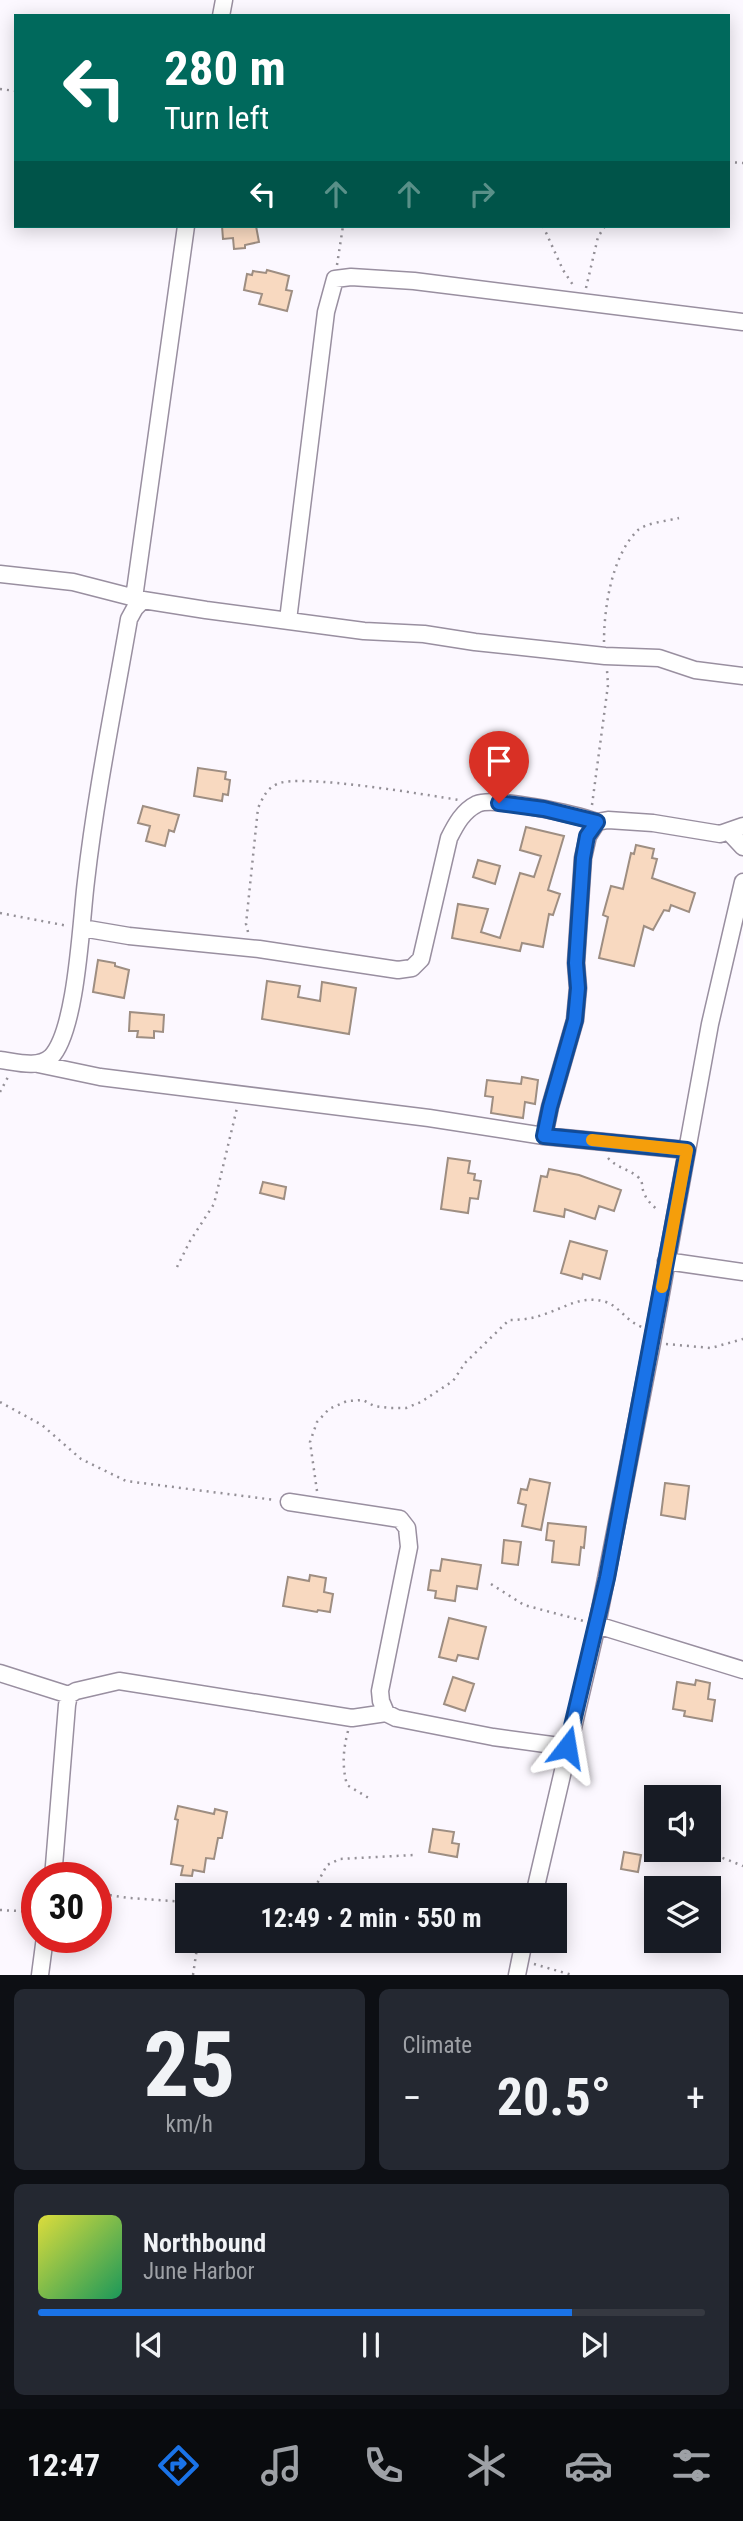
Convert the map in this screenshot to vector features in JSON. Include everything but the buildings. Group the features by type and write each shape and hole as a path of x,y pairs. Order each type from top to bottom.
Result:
{"street":[{"path":"38,1065 51,1057 61,1041 69,1012 82,928 85,882 129,619 139,599 187,228"},
{"path":"288,620 326,312 335,279 377,277 584,299 743,322"},
{"path":"0,574 73,582 139,599 364,631 424,634 599,655 659,658 695,670 743,676"},
{"path":"82,928 129,936 259,949 398,970 412,968 421,959 449,838 466,811 480,802 544,809 593,820 653,823 720,834 736,829 743,847"},
{"path":"544,1136 575,1020 583,858 593,820"},
{"path":"537,1883 597,1625 710,1024 743,882"},
{"path":"0,1060 100,1077 429,1118 544,1136 687,1150"},
{"path":"666,1261 743,1272"},
{"path":"289,1502 400,1518 407,1528 409,1547 380,1691 380,1701 386,1713"},
{"path":"597,1625 742,1666"},
{"path":"0,1673 69,1696"},
{"path":"53,1862 66,1705 69,1696 76,1691 119,1681 352,1718 386,1713 396,1718 430,1725 567,1747"},
{"path":"40,1975 43,1953"}],"path":[{"path":"335,279 343,228"},
{"path":"544,228 563,270 584,299"},
{"path":"584,299 598,237 604,228"},
{"path":"593,820 608,685 607,671 599,655 604,638 610,584 617,560 639,528 679,518"},
{"path":"259,949 249,936 246,924 258,808 266,791 280,782 310,781 480,802"},
{"path":"0,913 82,928"},
{"path":"177,1267 214,1204 241,1094"},
{"path":"604,1141 607,1157 615,1166 638,1177 652,1205 673,1222"},
{"path":"326,1506 317,1491 310,1442 317,1422 329,1409 347,1401 363,1400 374,1406 390,1408 406,1408 421,1402 453,1381 466,1363 509,1320 545,1315 566,1304 591,1300 606,1302 653,1337 711,1349 743,1339"},
{"path":"0,1402 42,1425 81,1459 126,1481 289,1502"},
{"path":"491,1584 524,1605 597,1625"},
{"path":"352,1718 343,1748 343,1770 347,1785 372,1800"},
{"path":"318,1883 327,1866 340,1859 413,1855"},
{"path":"721,1857 743,1866"},
{"path":"112,1895 175,1901"},
{"path":"0,1910 21,1911"},
{"path":"192,1975 196,1953"},
{"path":"519,1968 572,1975"}],"slow traffic":[{"path":"592,1140 687,1150 662,1287"}],"route":[{"path":"499,803 544,809 597,822 587,836 583,858 575,1020 544,1136 687,1150 607,1578 567,1747"}]}
